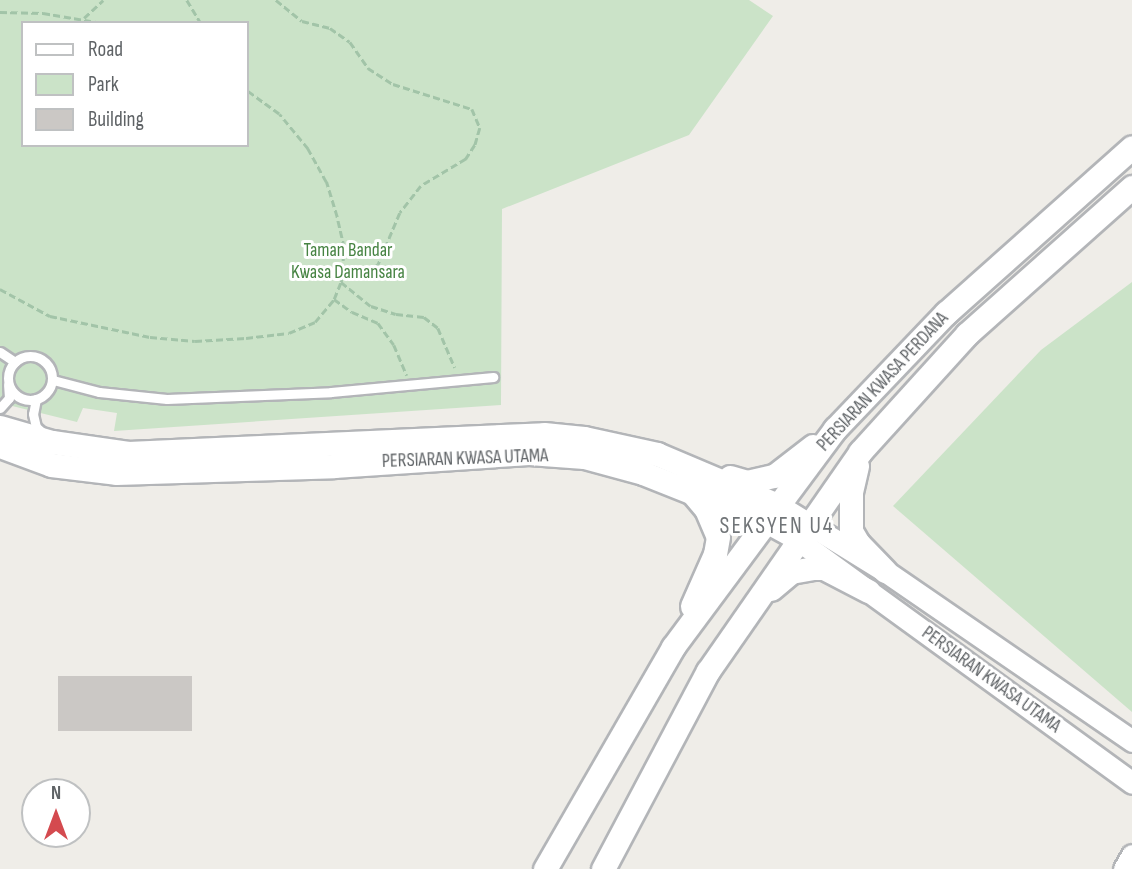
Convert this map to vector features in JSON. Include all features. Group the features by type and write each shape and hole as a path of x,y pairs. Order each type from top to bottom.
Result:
{"main road":[{"name":"PERSIARAN KWASA PERDANA","path":"545,869 673,647 835,429 946,313 1132,147"},
{"name":"PERSIARAN KWASA PERDANA","path":"603,869 708,671 750,607 860,453 967,334 1132,187"},
{"name":"PERSIARAN KWASA UTAMA","path":"0,427 52,443 128,453 183,453 544,434 584,438 657,454 772,514"},
{"path":"657,454 747,482 761,481 774,476 835,429"},
{"name":"PERSIARAN KWASA UTAMA","path":"0,446 51,465 116,473 334,466 530,453 584,457 772,514"},
{"path":"860,453 850,491 851,531 885,571"},
{"path":"673,647 715,554 718,537 706,509 690,490"},
{"path":"750,607 791,572 803,568 824,568 867,591"}],"street":[{"name":"PERSIARAN KWASA UTAMA","path":"772,514 885,571 1129,738"},
{"name":"PERSIARAN KWASA UTAMA","path":"804,531 867,591 1132,783"},
{"path":"1124,869 1132,855"}],"lane":[{"path":"0,352 15,362"},
{"path":"0,408 9,398 8,383 8,376 15,362 27,355 41,358 50,367 53,380 46,394 36,400 17,396 8,383"},
{"path":"53,380 99,392 167,399 411,385 493,377"},
{"path":"36,400 33,414 36,427 52,443"}],"path":[{"path":"84,18 103,0"},
{"path":"187,0 200,21"},
{"path":"276,0 302,21 330,28 350,42 368,68 393,84 472,108 481,128 466,159 421,186 400,213 379,265 369,270 342,266"},
{"path":"0,12 95,21"},
{"path":"0,289 50,316 102,329 195,341 289,333 315,322 334,299 341,282 344,248 337,217 326,182 309,149 279,114 248,92"},
{"path":"341,282 371,306 396,314 424,317 438,328 449,348 459,380"},
{"path":"334,299 352,313 377,323 394,345 411,385"}],"green space":[{"name":"Taman Bandar Kwasa Damansara","path":"0,0 749,0 773,16 689,135 502,209 501,405 114,431 117,413 83,408 77,422 0,403"},
{"path":"1132,282 1132,712 893,506 1041,350"}],"building":[{"path":"58,676 192,676 192,731 58,731"}],"district":[{"name":"SEKSYEN U4","path":"777,526"}]}
